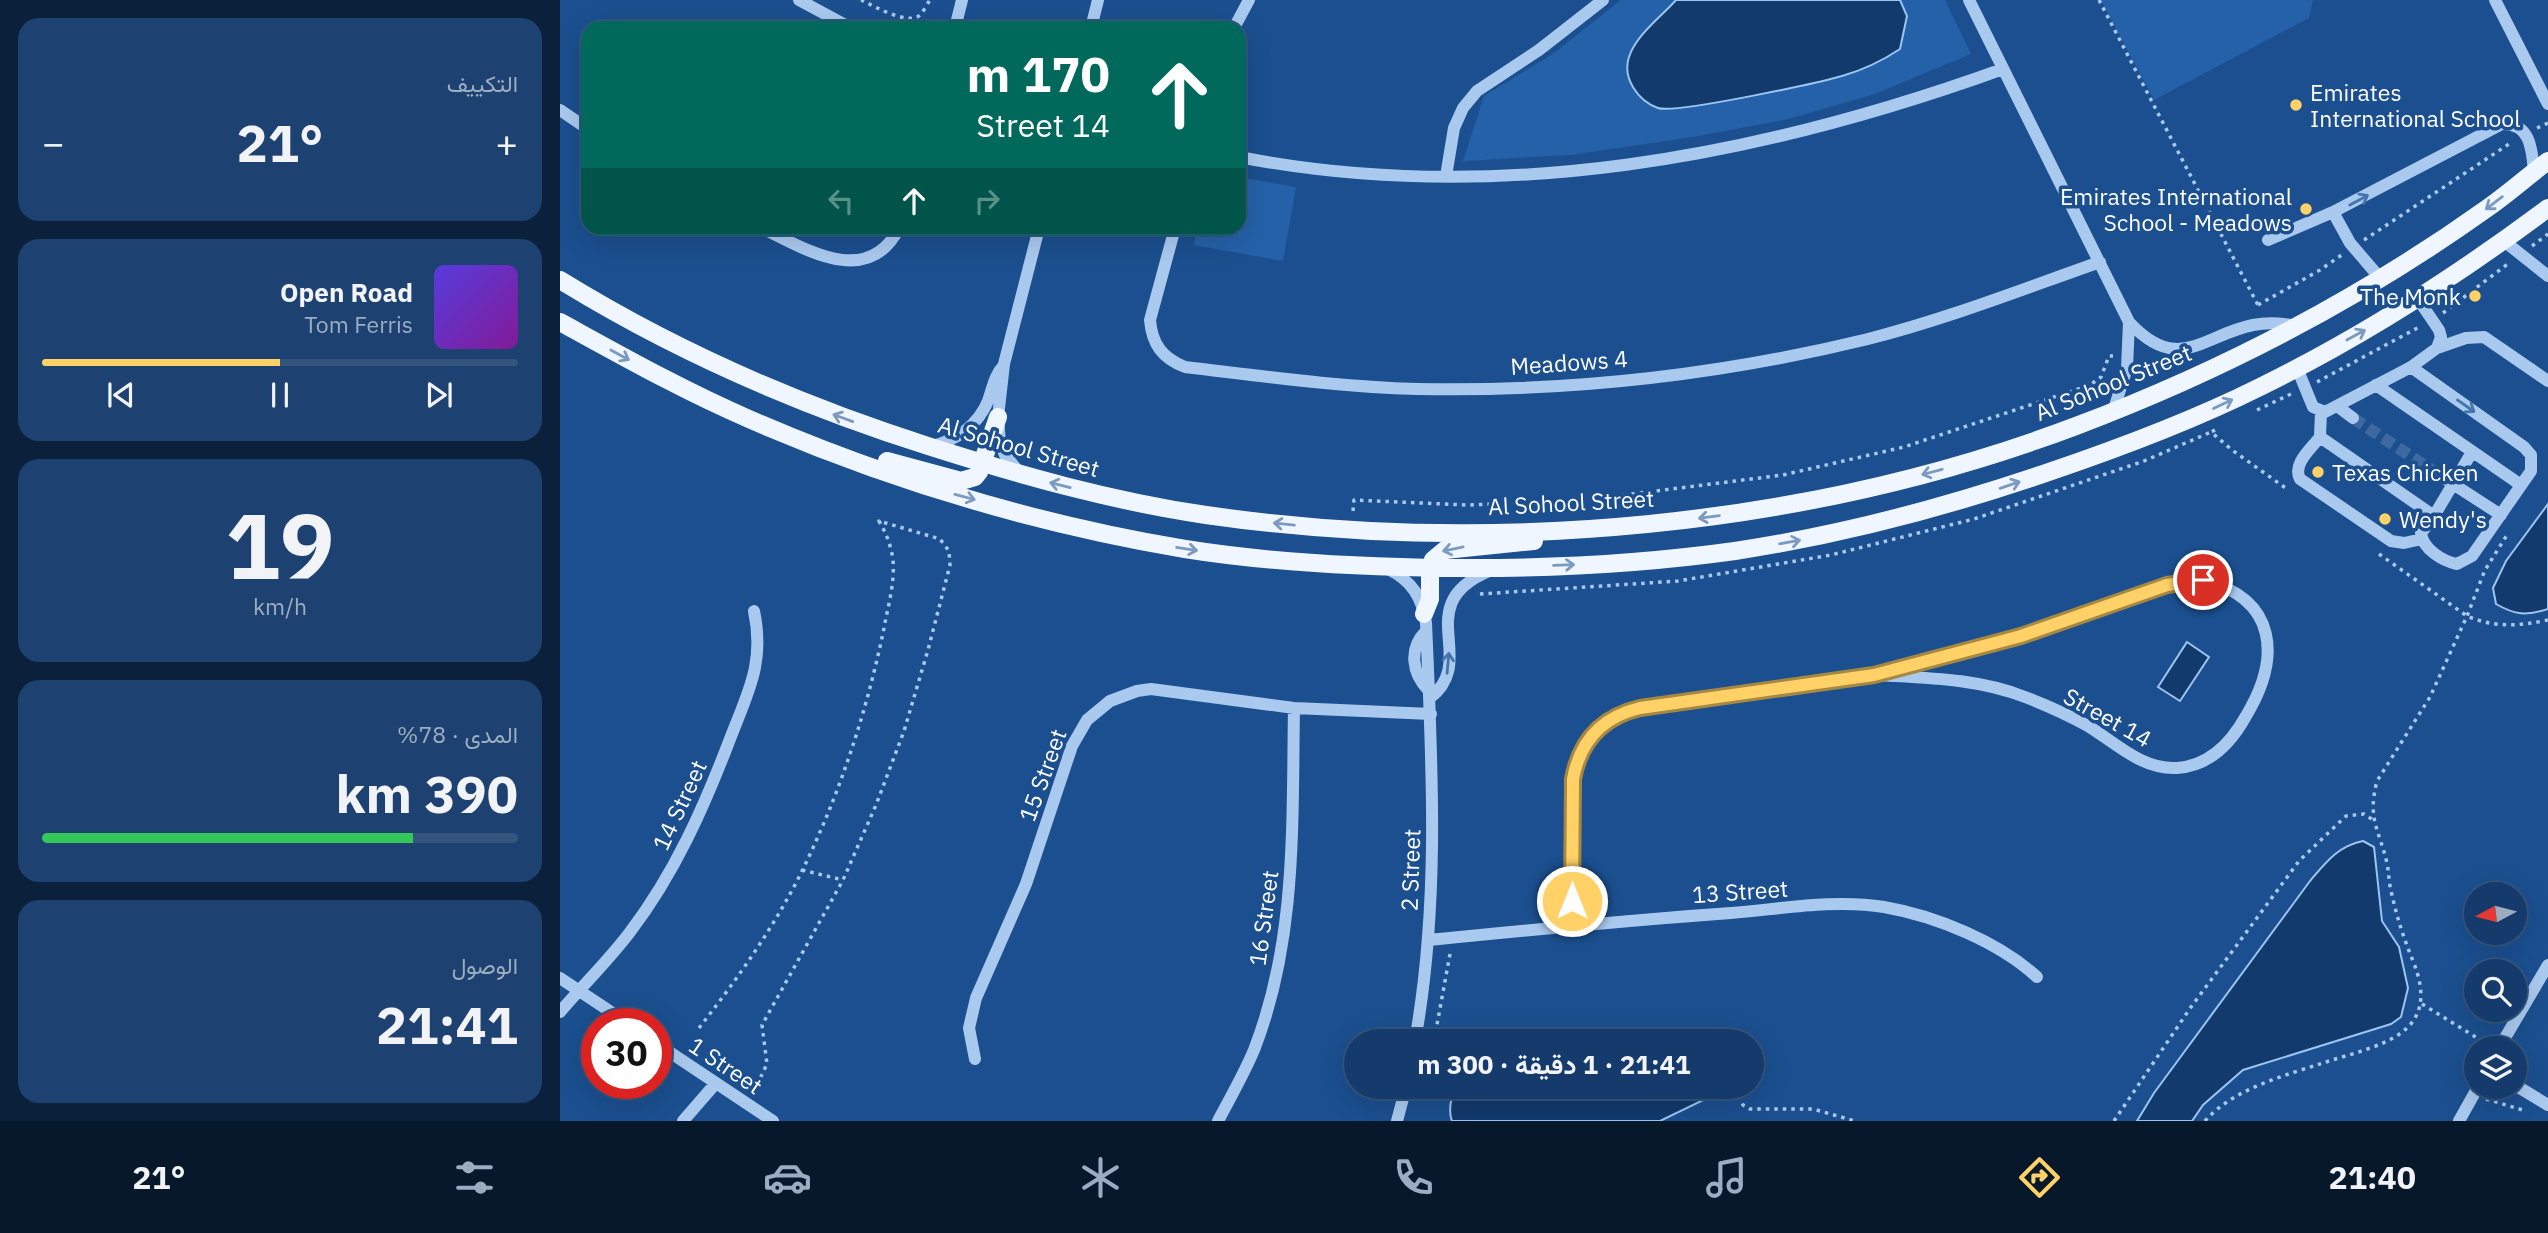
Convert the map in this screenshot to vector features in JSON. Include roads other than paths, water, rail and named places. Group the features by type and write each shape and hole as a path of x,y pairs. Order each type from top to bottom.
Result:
{"main road":[{"name":"Al Sohool Street","path":"560,280 671,342 764,386 840,417 982,464 1099,495 1202,514 1306,527 1465,532 1617,527 1760,509 1889,483 2038,440 2113,412 2178,384 2297,326 2381,278 2481,212 2541,167"},
{"path":"560,322 648,371 738,414 832,451 952,493 1137,540 1249,558 1384,568 1496,568 1671,559 1799,540 1863,527 1988,493 2088,459 2212,410 2297,368 2418,299 2548,208"},
{"path":"832,451 899,464 961,481 975,477 998,417"},
{"path":"1425,623 1430,599 1430,568 1438,554 1452,548 1541,541 1617,527"}],"street":[{"path":"799,0 838,21"},
{"path":"957,21 962,0"},
{"path":"1093,21 1098,0"},
{"path":"1238,21 1249,0"},
{"path":"1446,176 1454,128 1463,108 1477,91 1539,50 1603,0"},
{"path":"1969,0 2129,322 2151,341 2178,349 2199,345 2239,329 2268,323 2297,326"},
{"path":"2495,0 2548,104"},
{"path":"1246,158 1327,170 1446,176 1569,172 1607,168 1714,151 1843,121 2003,69"},
{"path":"560,110 581,124"},
{"path":"2269,240 2333,212 2495,127 2510,124 2525,133 2541,167"},
{"path":"2333,212 2353,246 2381,278"},
{"path":"778,235 838,261 870,257 883,248 893,235"},
{"path":"1021,475 1012,466 1000,443 998,417 1004,364 1037,235"},
{"name":"Meadows 4","path":"1173,235 1150,320 1151,333 1156,344 1163,355 1173,362 1185,367 1309,382 1415,389 1573,386 1726,368 1775,359 1918,325 2100,262"},
{"path":"2504,241 2548,276"},
{"path":"2418,299 2440,330 2441,337 2437,348"},
{"path":"2113,412 2124,383 2129,356 2129,322"},
{"path":"2321,412 2411,367 2437,348 2466,338 2484,337 2548,381"},
{"path":"930,446 945,443 971,426 988,401 993,381 1004,364"},
{"path":"2411,367 2528,450 2533,466 2472,556 2463,563 2446,560 2422,539 2423,528 2434,516 2472,452"},
{"path":"2297,368 2313,407 2321,412"},
{"path":"2376,385 2521,485"},
{"path":"2337,406 2353,418"},
{"path":"2321,412 2320,437 2298,466 2300,480 2390,541 2422,539"},
{"path":"2320,437 2434,516"},
{"path":"2436,473 2501,515"},
{"path":"1384,568 1399,575 1412,586 1421,601 1425,623 1414,650 1417,677 1429,695 1441,687 1448,673 1448,622 1451,602 1459,589 1471,579 1496,568"},
{"name":"Street 14","path":"2203,580 2221,584 2237,593 2251,605 2261,620 2267,638 2268,664 2263,684 2243,722 2215,755 2189,766 2175,768 2147,763 2085,724 2007,690 1968,681 1874,675 2021,636 2185,581 2203,580"},
{"name":"14 Street","path":"579,990 630,933 652,902 672,869 706,800 757,668 759,640 754,611"},
{"path":"1425,623 1448,622"},
{"path":"1572,925 1575,766 1586,742 1604,723 1615,716 1640,708 1874,675"},
{"name":"15 Street","path":"975,1059 969,1028 976,998 1026,884 1072,746 1087,720 1110,701 1137,691 1151,690 1294,708 1430,714"},
{"name":"2 Street","path":"1417,1029 1429,940 1433,849 1429,695"},
{"name":"16 Street","path":"1218,1121 1253,1051 1283,946 1292,865 1294,708"},
{"name":"13 Street","path":"1429,940 1572,925 1860,905 1904,911 1946,925 2008,956 2037,977"},
{"path":"2504,1036 2548,965"},
{"path":"560,978 605,1008"},
{"path":"560,1012 579,990"},
{"name":"1 Street","path":"672,1054 774,1121"},
{"path":"683,1121 716,1083"},
{"path":"2527,1092 2548,1105"},
{"path":"1397,1121 1403,1099"},
{"path":"2459,1121 2471,1099"}],"tunnel":[{"path":"2353,418 2436,473"}],"place":[{"name":"Emirates International School","path":"2296,105"},
{"name":"Emirates International School - Meadows","path":"2306,209"},
{"name":"The Monk","path":"2475,296"},
{"name":"Texas Chicken","path":"2318,472"},
{"name":"Wendy's","path":"2385,519"}]}
